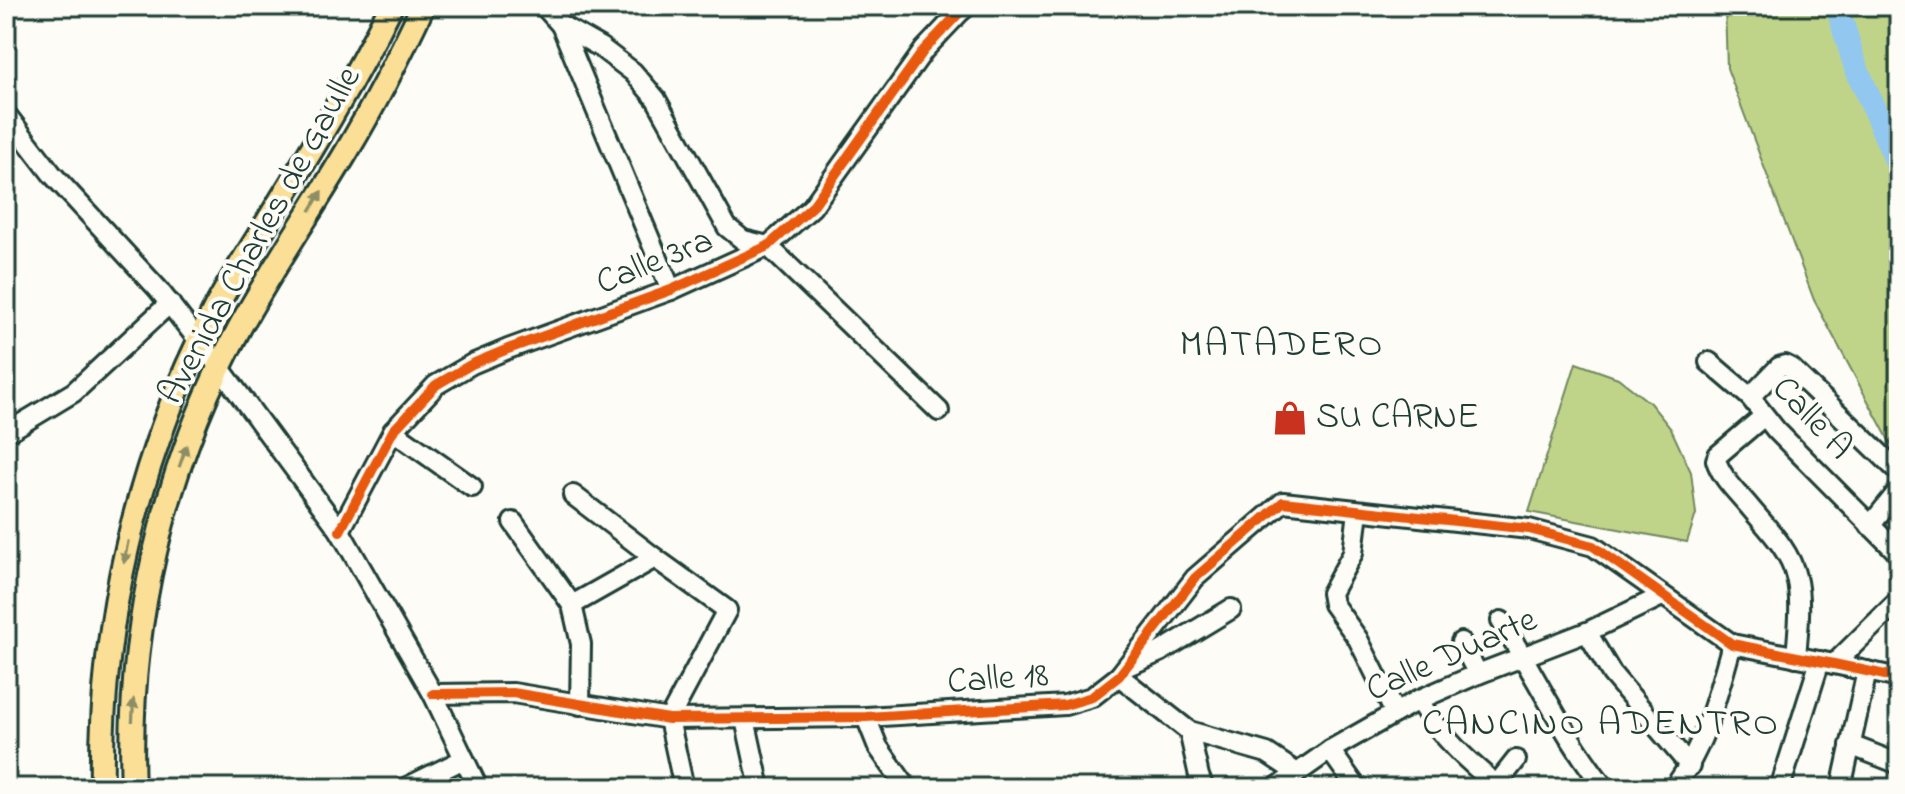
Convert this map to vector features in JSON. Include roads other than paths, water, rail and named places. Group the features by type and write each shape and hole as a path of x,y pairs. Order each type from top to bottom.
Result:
{"main road":[{"name":"Avenida Charles de Gaulle","path":"102,788 105,688 115,612 128,540 166,418 219,302 346,93 391,6"},
{"name":"Avenida Charles de Gaulle","path":"133,788 133,705 149,576 167,501 190,435 241,327 363,123 423,6"}],"street":[{"path":"544,6 561,25 600,47 633,72 656,99 727,227 743,240 768,246 939,411"},
{"name":"Calle 3ra","path":"340,531 393,431 436,385 472,364 671,290 768,246 812,207 924,50 967,6"},
{"path":"561,25 671,290"},
{"path":"578,65 600,47"},
{"path":"6,114 52,174 170,303 340,531 433,694 478,788"},
{"path":"6,433 74,392 170,303"},
{"name":"Calle A","path":"1709,362 1750,397 1816,473 1899,554"},
{"path":"1750,397 1779,367 1785,365 1791,368 1899,472"},
{"path":"1764,416 1716,460 1725,476 1781,546 1793,569 1798,613 1796,657"},
{"path":"393,431 472,487"},
{"path":"1870,526 1899,490"},
{"path":"573,495 727,610 669,719 684,788"},
{"name":"Calle 18","path":"433,694 513,693 669,719 866,717 1065,705 1092,697 1124,671 1195,578 1283,502 1529,529 1593,546 1732,644"},
{"path":"1358,511 1353,553 1331,598 1358,639 1395,713"},
{"path":"513,522 572,605 581,644 580,705"},
{"path":"572,605 655,558"},
{"name":"Calle Duarte","path":"1287,785 1330,750 1418,700 1587,632 1662,596"},
{"path":"1780,788 1827,662 1899,600"},
{"path":"1231,609 1124,671 1189,731 1267,753 1291,769 1287,785"},
{"path":"1501,621 1574,743 1605,788"},
{"path":"1587,632 1612,674 1690,766"},
{"path":"1461,642 1478,674"},
{"path":"1674,788 1690,766 1700,744 1732,644 1899,678"},
{"path":"1841,788 1867,671"},
{"path":"1418,700 1453,746 1497,787 1516,760"},
{"path":"866,717 878,747 907,788"},
{"path":"745,719 760,788"},
{"path":"1189,731 1204,788"},
{"path":"1850,745 1894,762"},
{"path":"1330,750 1357,788"},
{"path":"405,788 464,759"}],"waterway":[{"path":"1837,6 1855,65 1899,167"}],"place":[{"name":"SU CARNE","path":"1290,418"}],"district":[{"name":"MATADERO","path":"1282,346"},
{"name":"CANCINO ADENTRO","path":"1601,725"}]}
